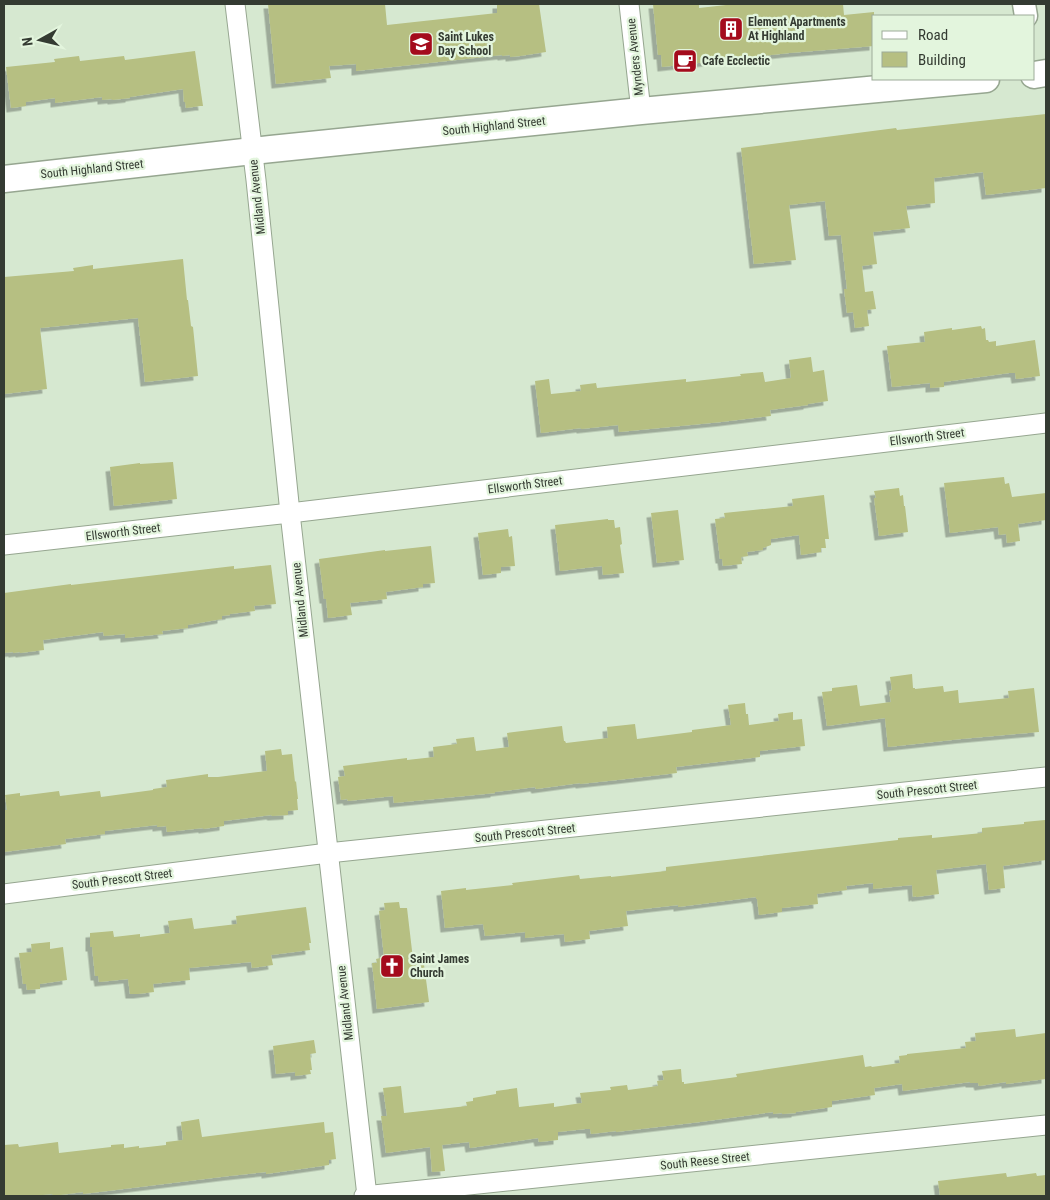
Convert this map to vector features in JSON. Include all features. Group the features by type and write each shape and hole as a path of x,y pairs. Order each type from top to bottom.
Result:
{"main road":[{"name":"South Highland Street","path":"4,179 252,151 641,111 975,80"}],"street":[{"name":"Midland Avenue","path":"235,4 366,1196"},
{"name":"Mynders Avenue","path":"629,4 641,111"},
{"name":"Ellsworth Street","path":"4,546 1046,423"},
{"name":"South Prescott Street","path":"4,894 328,854 1046,777"},
{"name":"South Reese Street","path":"366,1196 1046,1126"}],"building":[{"path":"268,4 385,4 387,25 497,13 497,4 539,4 546,52 356,71 356,64 329,66 331,78 276,84"},
{"name":"Element Apartments At Highland","path":"653,4 699,4 699,8 735,4 843,4 844,15 874,12 874,15 872,15 872,46 662,67 661,55 658,55"},
{"path":"195,51 203,106 186,108 183,89 112,100 102,100 102,97 55,103 55,98 26,102 26,106 11,108 6,67 55,62 54,59 79,56 80,61 124,56 125,60"},
{"path":"1046,114 1046,188 986,195 983,172 934,178 935,203 906,206 910,228 873,232 877,264 862,266 865,292 873,291 876,309 867,310 869,326 855,328 853,312 847,313 844,289 847,289 841,235 829,236 825,201 789,205 796,260 754,264 741,148 896,128 897,130"},
{"path":"183,259 198,376 145,382 138,318 40,328 47,389 4,394 4,277 74,271 73,268 93,265 93,269"},
{"path":"981,326 982,329 985,328 986,340 989,342 996,341 996,346 1035,340 1040,376 1016,379 1015,373 1009,373 944,382 944,387 930,388 930,383 892,387 887,346 925,342 924,332"},
{"path":"811,357 813,372 824,370 828,401 770,410 771,416 721,422 619,432 618,425 541,433 535,381 549,379 551,394 581,391 580,385 596,383 597,388 686,379 686,382 763,372 765,382 791,378 789,360"},
{"path":"173,462 177,499 114,506 110,467 140,463"},
{"path":"1004,477 1005,484 1009,483 1012,497 1046,493 1046,520 1018,524 1020,541 1007,543 1006,534 999,535 998,527 950,533 944,483"},
{"path":"899,488 900,496 903,495 908,532 879,536 874,491"},
{"path":"824,495 829,539 825,539 826,548 821,548 821,552 801,555 799,535 771,539 771,545 763,548 763,550 747,552 748,556 741,557 742,564 723,566 722,559 720,559 715,519 725,518 724,513 793,506 792,499"},
{"path":"678,510 684,560 657,563 651,513"},
{"path":"608,519 614,520 615,528 620,527 622,544 620,545 624,573 603,575 602,566 560,571 555,525"},
{"path":"508,529 509,537 512,536 515,566 501,567 501,573 483,575 478,533"},
{"path":"431,546 435,583 423,584 423,587 386,592 387,599 350,603 352,615 328,618 319,559"},
{"path":"271,565 276,604 254,606 255,611 222,616 222,619 188,625 188,628 162,631 163,634 125,638 125,634 104,636 103,632 43,640 44,650 4,653 4,593 234,566 234,569"},
{"path":"912,674 913,688 943,686 944,692 958,690 959,703 1009,698 1008,691 1034,688 1039,732 888,747 885,718 827,726 822,692 832,691 832,688 857,685 860,706 891,702 889,691 892,690 890,677"},
{"path":"745,703 749,725 779,721 778,714 793,712 793,720 802,719 805,746 760,751 760,757 676,767 677,773 617,780 394,803 393,796 348,801 347,799 341,800 338,777 345,776 343,766 407,758 407,760 434,757 433,747 457,744 456,739 474,737 476,751 509,747 507,733 562,726 566,743 608,738 607,727 635,724 637,739 692,732 692,730 731,725 728,705"},
{"path":"281,749 282,755 292,754 298,799 298,810 288,811 288,815 271,815 224,821 224,826 203,829 167,832 166,826 157,827 157,825 105,831 105,834 65,839 66,844 4,852 4,810 7,810 5,795 20,793 20,796 59,791 60,796 100,791 101,797 167,787 166,780 208,774 208,777 218,777 267,771 265,751"},
{"path":"1045,820 1046,860 1003,866 1005,888 989,890 986,864 936,870 939,894 913,897 912,885 873,889 873,883 846,886 847,890 817,894 818,904 782,908 782,912 759,915 756,897 678,907 678,905 626,911 628,926 589,931 590,939 565,942 564,934 525,938 525,932 485,936 483,924 445,928 441,891 513,885 512,883 579,875 580,879 666,871 666,867 898,840 898,838 932,835 932,838 982,833 982,828"},
{"path":"399,902 400,908 407,908 413,959 423,957 429,1002 377,1009 372,963 377,963 376,959 384,957 379,911 385,910 384,903"},
{"path":"306,907 311,943 309,943 310,950 271,955 273,965 252,968 251,962 189,968 190,980 153,984 154,992 138,994 130,994 128,979 99,982 98,976 95,976 92,947 90,947 90,933 113,931 114,937 140,934 140,937 170,933 168,921 192,918 194,929 237,924 236,916"},
{"path":"50,942 50,949 63,947 67,980 40,984 40,989 27,990 26,984 23,984 19,953 32,952 31,944"},
{"path":"1015,1029 1016,1037 1046,1033 1046,1079 979,1086 978,1083 970,1082 903,1091 902,1084 874,1088 875,1095 832,1101 832,1107 796,1113 773,1114 773,1112 591,1134 590,1129 558,1132 558,1140 539,1142 538,1138 470,1148 469,1142 442,1145 445,1171 432,1172 430,1147 386,1153 381,1116 387,1116 383,1088 401,1086 404,1113 467,1106 466,1102 473,1101 473,1098 496,1094 496,1091 517,1088 519,1107 554,1103 554,1107 582,1103 580,1093 611,1090 610,1087 627,1085 628,1090 658,1086 657,1081 664,1080 662,1071 681,1069 682,1082 684,1084 737,1077 736,1074 863,1055 865,1067 872,1067 900,1063 899,1056 907,1054 966,1048 965,1042 976,1041 975,1033"},
{"path":"314,1040 316,1053 310,1054 311,1074 295,1076 295,1072 276,1074 273,1046"},
{"path":"199,1119 202,1137 324,1122 325,1133 333,1132 336,1159 329,1160 329,1165 266,1174 266,1172 229,1176 83,1194 83,1192 53,1196 52,1194 4,1196 4,1145 18,1144 19,1147 58,1142 59,1153 124,1144 124,1148 166,1145 166,1142 183,1140 181,1122"},
{"path":"1006,1173 1007,1177 1036,1173 1037,1176 1046,1175 1046,1196 940,1196 938,1181"}],"place":[{"name":"Element Apartments At Highland","path":"731,29"},
{"name":"Saint Lukes Day School","path":"421,44"},
{"name":"Cafe Ecclectic","path":"685,61"},
{"name":"Saint James Church","path":"392,966"}]}
